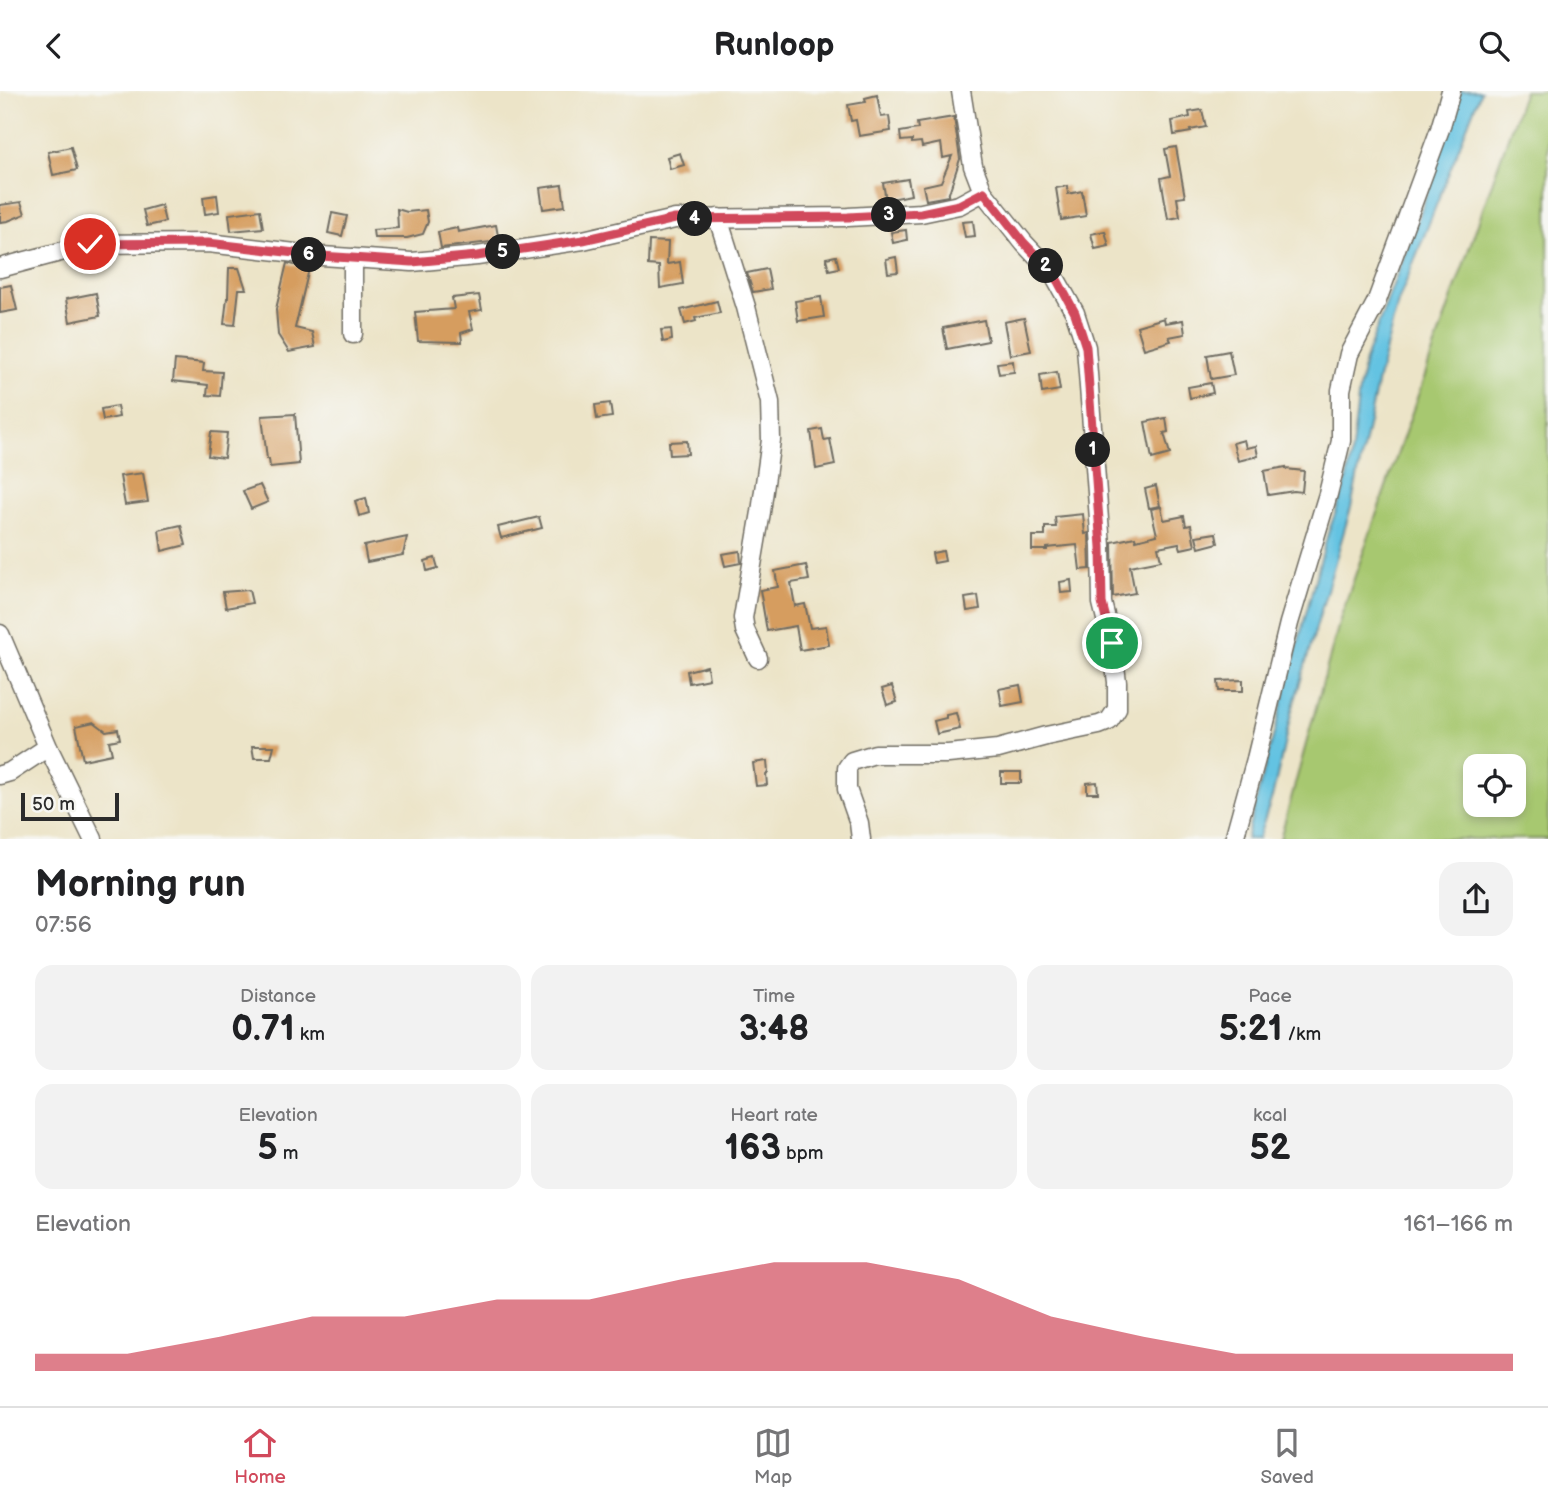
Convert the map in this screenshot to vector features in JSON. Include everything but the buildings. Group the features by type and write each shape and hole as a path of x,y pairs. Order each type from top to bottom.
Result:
{"street":[{"path":"862,839 847,789 847,768 852,761 875,754 948,754 998,749 1099,725 1109,720 1117,709 1112,643 1102,603 1101,547 1086,347 1075,313 1054,274 1024,243 984,192 973,166 961,91"},
{"path":"1234,839 1289,623 1338,454 1341,441 1341,390 1349,354 1376,303 1440,129 1451,91"},
{"path":"0,268 90,244 208,243 321,256 412,262 477,256 583,240 675,219 848,217 921,213 959,205 984,192"},
{"path":"718,218 746,307 770,402 771,440 743,618 758,658"},
{"path":"353,258 353,334"},
{"path":"0,633 48,747 93,839"},
{"path":"0,775 10,772 48,747"}],"green space":[{"path":"1524,91 1548,91 1548,839 1280,839 1341,616"}],"water":[{"path":"1460,91 1481,91 1398,302 1378,379 1351,507 1291,714 1273,794 1258,839 1246,839 1328,533 1345,487 1365,360 1423,205"}],"route":[{"path":"90,244 208,243 321,256 412,262 477,256 583,240 675,219 848,217 921,213 959,205 984,192 1024,243 1054,274 1075,313 1086,347 1101,547 1102,603 1112,643"}]}
